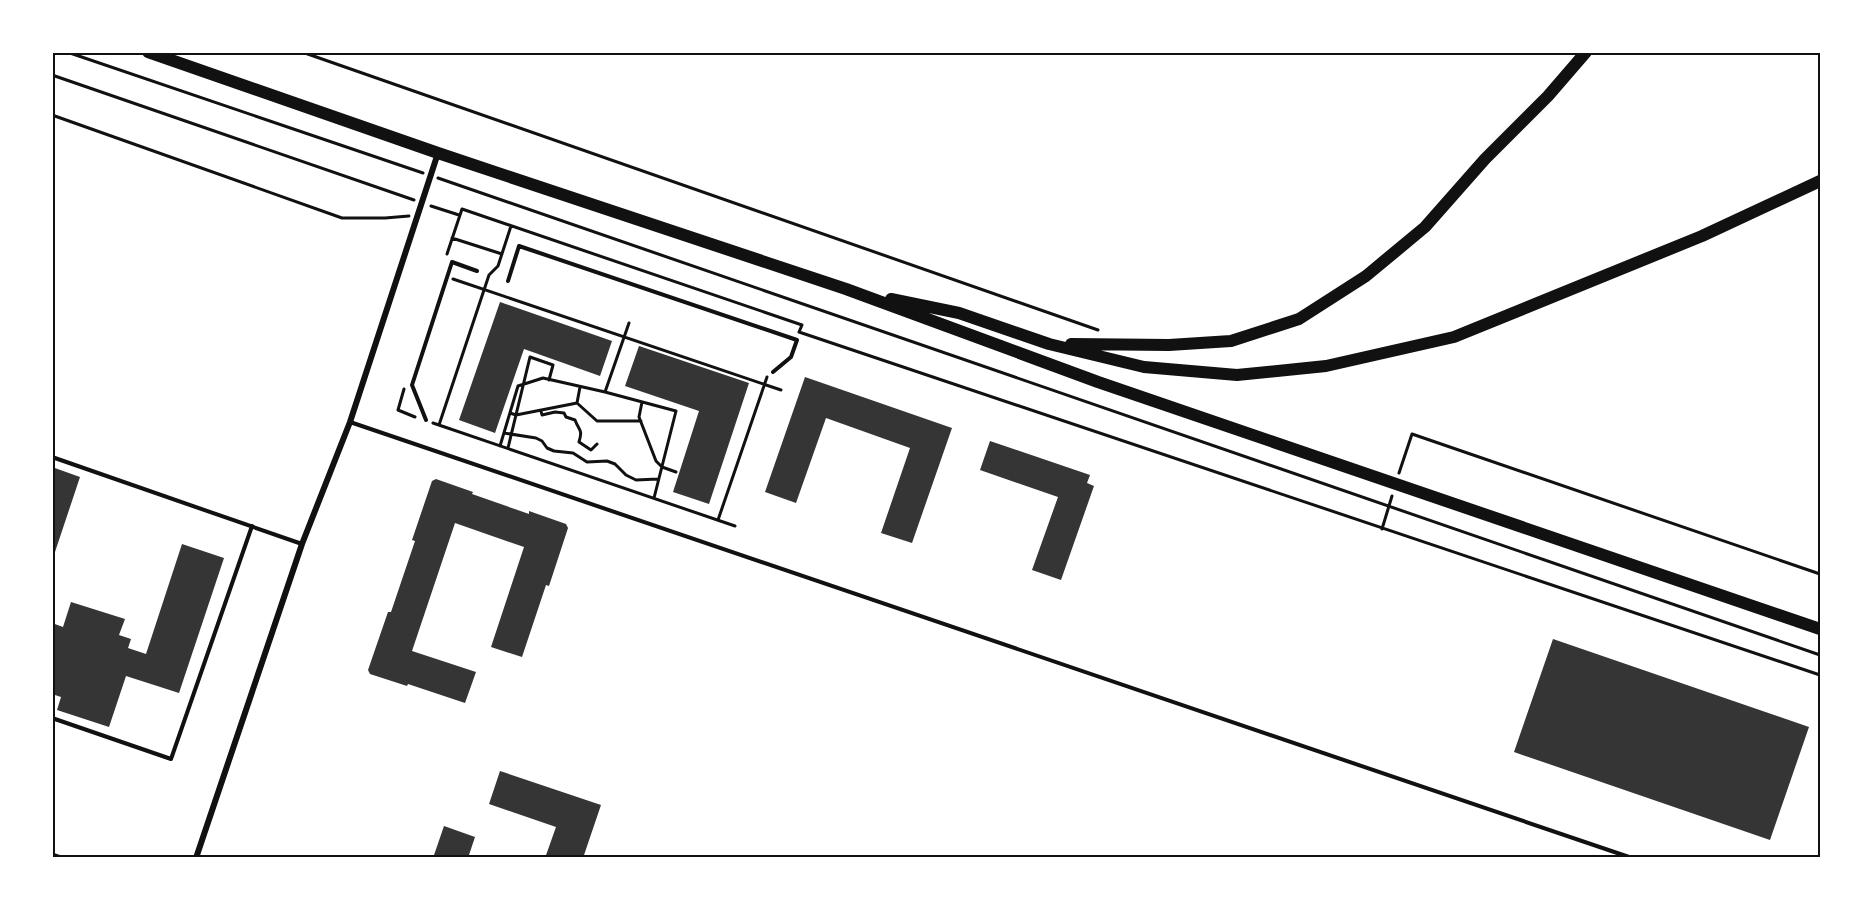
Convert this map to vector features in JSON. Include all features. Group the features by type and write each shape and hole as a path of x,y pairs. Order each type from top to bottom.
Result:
{"main road":[{"path":"148,52 438,153 846,289 1098,382 1821,629"},
{"path":"1049,344 1169,345 1231,341 1299,320 1366,276 1425,227 1485,159 1548,96 1586,52"},
{"path":"846,289 959,314 1049,344 1144,367 1237,375 1326,366 1454,337 1702,236 1819,181"}],"street":[{"path":"196,858 302,544 350,422 438,153"}],"lane":[{"path":"508,281 519,246 797,340 791,357 771,371"},
{"path":"426,420 412,386 452,262 477,271"},
{"path":"350,422 1632,858"},
{"path":"52,457 302,544"},
{"path":"52,718 171,759 252,526"}],"path":[{"path":"67,52 1821,656"},
{"path":"302,52 1098,330"},
{"path":"52,75 460,215 462,209 797,323 802,325 799,332 1821,675"},
{"path":"52,115 342,218 416,215"},
{"path":"439,425 489,275 498,266 511,226"},
{"path":"452,238 502,254"},
{"path":"447,277 781,390"},
{"path":"605,392 629,323"},
{"path":"791,339 797,323"},
{"path":"508,448 530,357 553,365 549,380"},
{"path":"718,520 764,384 771,371"},
{"path":"500,446 518,386 543,378 676,411 654,498"},
{"path":"577,403 580,387"},
{"path":"642,402 639,417 656,461 676,472"},
{"path":"510,413 516,415 577,403"},
{"path":"577,403 597,421 641,421"},
{"path":"541,410 542,415 555,412 564,413 566,417 575,420 581,432 580,445 591,450 597,444"},
{"path":"426,420 735,526"},
{"path":"504,433 536,438 554,452 573,453 588,462 607,461 615,464 626,475 636,480 658,479"},
{"path":"1412,434 1821,574"},
{"path":"52,854 64,858"}],"building":[{"path":"500,302 612,341 600,376 524,349 495,433 459,420"},
{"path":"639,346 749,383 709,504 673,492 699,411 625,386"},
{"path":"805,377 952,428 912,543 881,533 910,448 826,418 796,503 765,492"},
{"path":"990,441 1090,475 1087,483 1094,486 1061,580 1032,570 1058,497 980,470"},
{"path":"52,467 80,477 53,558 52,558"},
{"path":"436,479 529,514 529,511 566,524 568,528 522,657 491,647 524,547 455,523 412,651 476,672 465,703 370,674 368,670 388,612 391,612 432,481"},
{"path":"182,544 224,558 179,693 126,676 109,727 57,710 61,697 52,694 52,623 63,627 71,602 125,619 119,635 131,639 128,648 146,654"},
{"path":"1553,639 1809,727 1770,840 1514,752"},
{"path":"500,771 601,805 583,858 545,858 556,827 489,804"},
{"path":"444,826 475,837 468,858 433,858"}]}
